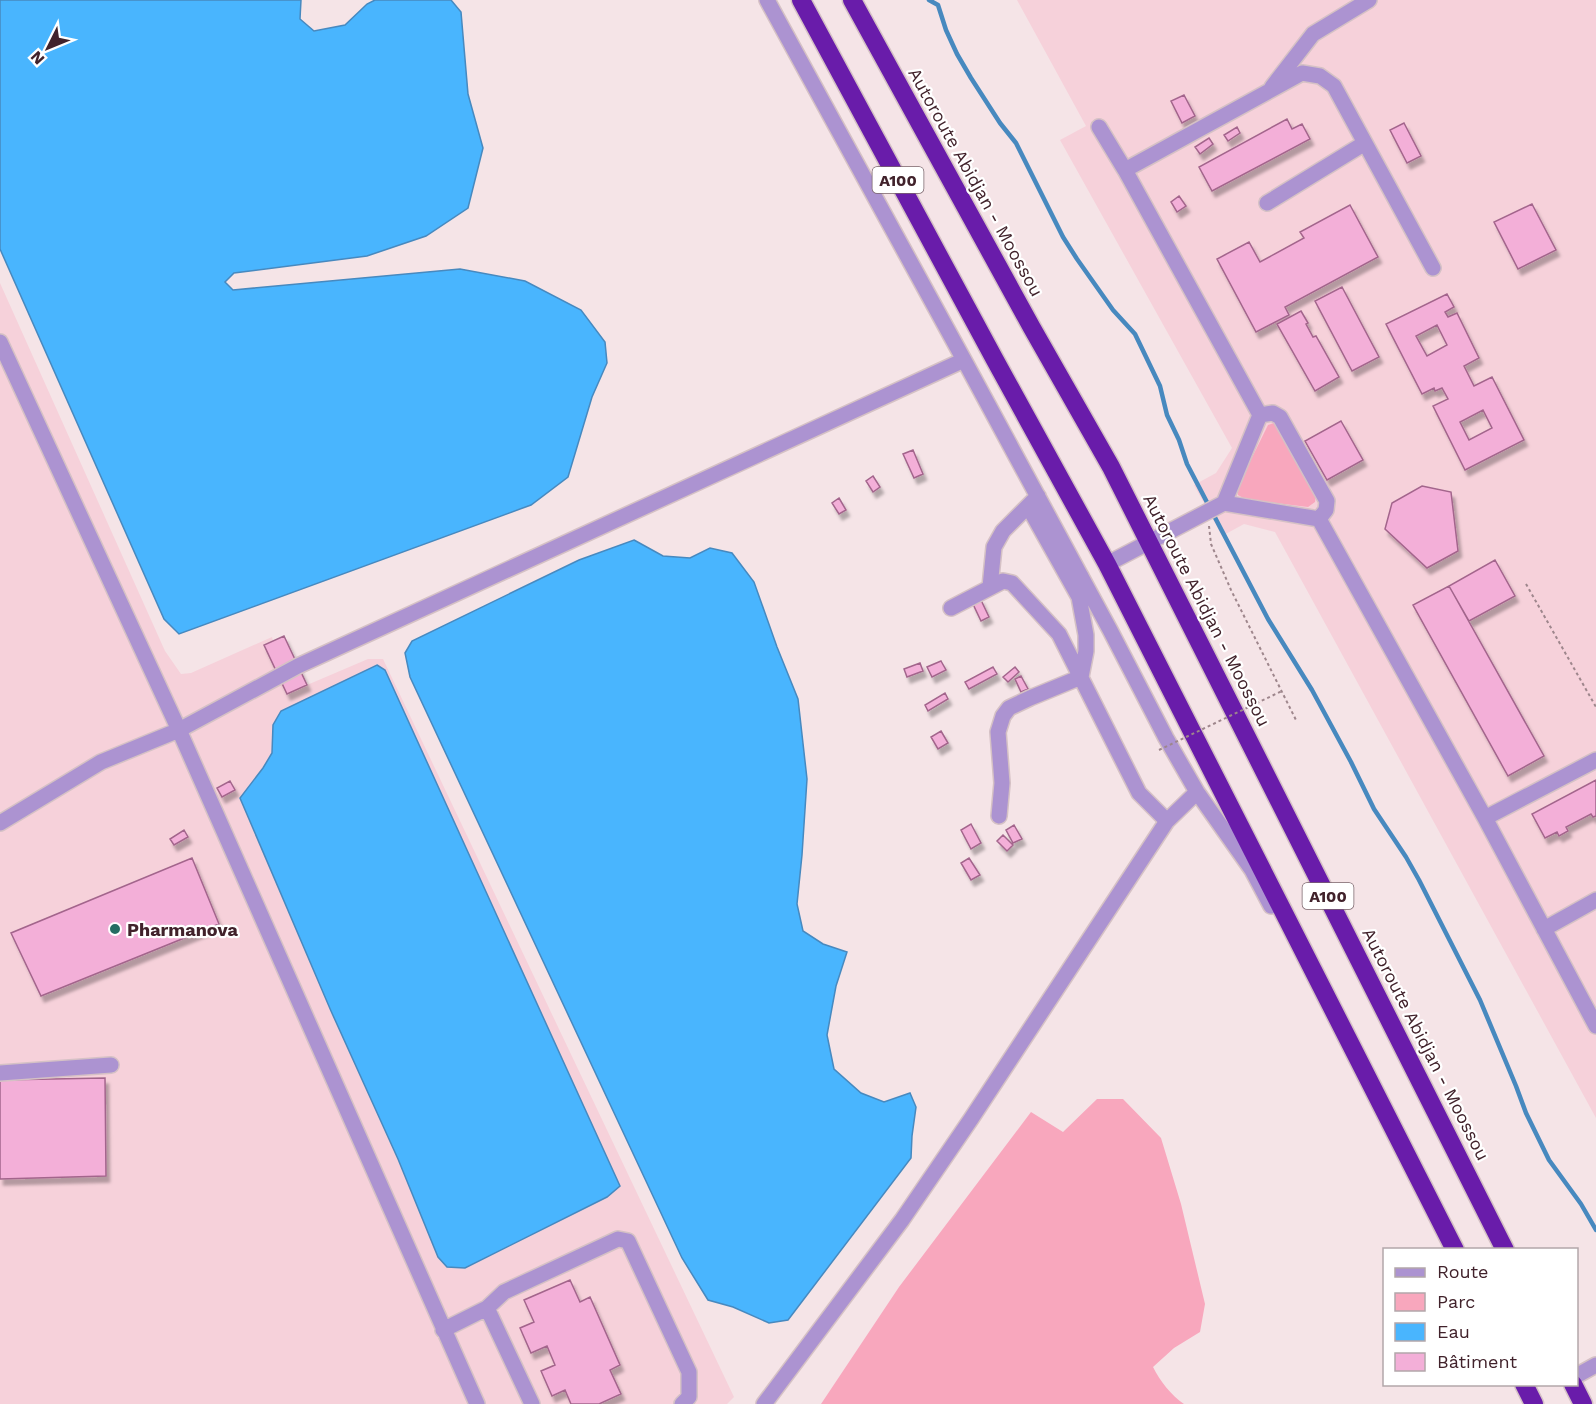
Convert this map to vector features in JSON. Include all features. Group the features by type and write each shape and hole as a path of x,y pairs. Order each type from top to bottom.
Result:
{"highway":[{"name":"A100","path":"801,0 1107,564 1454,1248"},
{"name":"Autoroute Abidjan - Moossou","path":"852,0 1111,467 1504,1248"},
{"path":"1525,1386 1534,1404"},
{"path":"1574,1386 1583,1404"}],"street":[{"path":"767,0 964,360 1079,597 1086,635 1086,651 1081,677"},
{"path":"1269,92 1313,34 1369,0"},
{"path":"1125,170 1302,73 1320,76 1334,86 1433,268"},
{"path":"1099,127 1260,415"},
{"path":"1266,203 1365,143"},
{"path":"0,342 179,730 477,1404"},
{"path":"0,823 101,762 179,730 298,666 964,360"},
{"path":"1260,415 1273,413 1280,417 1327,501 1326,510 1319,519"},
{"path":"1224,503 1260,415"},
{"path":"1033,501 1081,576 1197,792 1252,870 1352,1065 1395,1134"},
{"path":"990,587 994,547 1003,531 1033,501"},
{"path":"1107,564 1224,503 1319,519"},
{"path":"1319,519 1485,818 1596,1026"},
{"path":"1079,597 1081,576"},
{"path":"951,608 1003,581 1012,583 1059,633 1139,793 1167,821"},
{"path":"1059,633 1074,636 1110,630"},
{"path":"999,816 1002,783 998,732 1003,716 1009,708 1081,677"},
{"path":"1485,818 1596,760"},
{"path":"764,1404 902,1220 1167,821 1197,792"},
{"path":"1544,929 1596,900"},
{"path":"0,1073 111,1065"},
{"path":"443,1329 488,1308 504,1292 618,1239 628,1241 689,1372 689,1397 682,1404"},
{"path":"488,1308 532,1404"},
{"path":"1578,1375 1596,1365"}],"path":[{"path":"1209,511 1211,544 1256,642 1297,722"},
{"path":"1526,584 1596,707"},
{"path":"1160,750 1282,691"}],"shaded area":[{"path":"1017,0 1596,0 1596,1118 1275,532 1244,524 1222,536 1194,485 1216,473 1232,448 1060,140 1086,126"},
{"path":"0,283 165,651 181,674 191,673 272,637 273,641 284,636 307,685 368,659 383,659 734,1397 727,1404 0,1404"}],"green space":[{"path":"1274,423 1279,425 1316,494 1315,502 1308,507 1245,499 1238,495 1239,484 1268,425"},
{"path":"1097,1099 1123,1099 1161,1138 1181,1204 1205,1304 1200,1332 1174,1348 1153,1367 1166,1387 1184,1404 821,1404 899,1287 1031,1112 1063,1132"}],"water":[{"path":"0,0 301,0 300,19 314,31 345,25 367,4 375,0 451,0 461,12 468,94 483,148 468,208 426,236 367,256 234,273 225,282 233,290 460,269 525,281 581,310 605,342 607,363 592,397 568,477 531,505 179,634 164,619 0,249"},
{"path":"634,540 663,556 690,558 710,548 732,553 754,582 798,699 807,779 797,904 803,931 823,944 847,952 836,986 827,1035 834,1069 861,1093 884,1102 910,1093 916,1107 911,1158 788,1320 769,1323 733,1307 708,1300 682,1258 410,677 405,653 412,641 579,560"},
{"path":"377,665 385,670 620,1186 607,1197 465,1268 447,1267 438,1257 398,1159 331,1011 240,798 272,753 273,725 281,711"}],"building":[{"path":"1184,95 1195,116 1182,123 1171,101"},
{"path":"1287,119 1292,129 1302,124 1310,139 1212,191 1199,167"},
{"path":"1404,123 1421,156 1407,163 1390,130"},
{"path":"1237,127 1240,133 1228,141 1224,135"},
{"path":"1209,138 1213,144 1200,154 1195,147"},
{"path":"1179,196 1186,206 1177,212 1171,202"},
{"path":"1532,204 1556,250 1518,269 1494,222"},
{"path":"1350,205 1378,257 1285,307 1289,315 1256,332 1217,259 1249,242 1260,262 1304,238 1300,232"},
{"path":"1342,287 1379,357 1352,371 1315,301"},
{"path":"1447,294 1454,307 1445,312 1448,317 1457,313 1479,358 1464,366 1474,386 1492,377 1524,440 1465,470 1433,406 1448,399 1442,388 1435,391 1434,388 1422,394 1386,324","holes":["1437,325 1447,345 1427,356 1416,336","1483,410 1492,428 1469,440 1460,422"]},
{"path":"1301,311 1313,337 1316,336 1339,377 1315,391 1277,324"},
{"path":"1341,421 1363,460 1327,480 1305,441"},
{"path":"913,450 923,474 914,478 903,454"},
{"path":"873,476 880,487 873,492 866,481"},
{"path":"1422,486 1451,492 1458,551 1427,568 1385,529 1392,503"},
{"path":"839,498 846,510 839,514 832,503"},
{"path":"1495,560 1515,596 1469,621 1449,586"},
{"path":"1449,586 1544,756 1508,776 1413,605"},
{"path":"980,598 989,617 981,621 972,602"},
{"path":"284,636 307,685 287,694 264,645"},
{"path":"941,661 946,670 932,677 927,667"},
{"path":"920,663 923,671 907,677 904,669"},
{"path":"993,667 997,674 969,689 965,682"},
{"path":"1015,667 1019,672 1008,682 1003,677"},
{"path":"1021,676 1028,689 1021,692 1015,679"},
{"path":"945,693 948,699 928,711 925,705"},
{"path":"941,731 948,743 938,749 931,737"},
{"path":"1596,780 1596,816 1593,817 1591,814 1566,827 1568,831 1559,836 1557,832 1545,838 1532,814"},
{"path":"230,781 235,790 222,797 217,788"},
{"path":"971,824 981,843 971,849 961,830"},
{"path":"1014,825 1022,839 1013,843 1006,830"},
{"path":"184,830 188,837 174,845 170,839"},
{"path":"1003,835 1013,845 1007,851 997,841"},
{"name":"Pharmanova","path":"192,858 219,924 41,996 11,933"},
{"path":"969,858 980,875 971,880 961,863"},
{"path":"105,1078 106,1176 0,1179 0,1080"},
{"path":"570,1280 580,1302 590,1297 620,1365 610,1370 621,1394 599,1404 571,1404 565,1390 552,1396 541,1371 555,1365 547,1346 531,1353 520,1328 534,1322 524,1300"}],"waterway":[{"path":"929,0 938,5 957,54 1000,123 1016,143 1063,237 1113,310 1135,334 1160,386 1167,415 1187,464 1268,619 1312,690 1374,809 1419,880 1480,1000 1526,1113 1549,1160 1581,1204 1596,1230"}],"place":[{"name":"Pharmanova","path":"115,929"}]}
